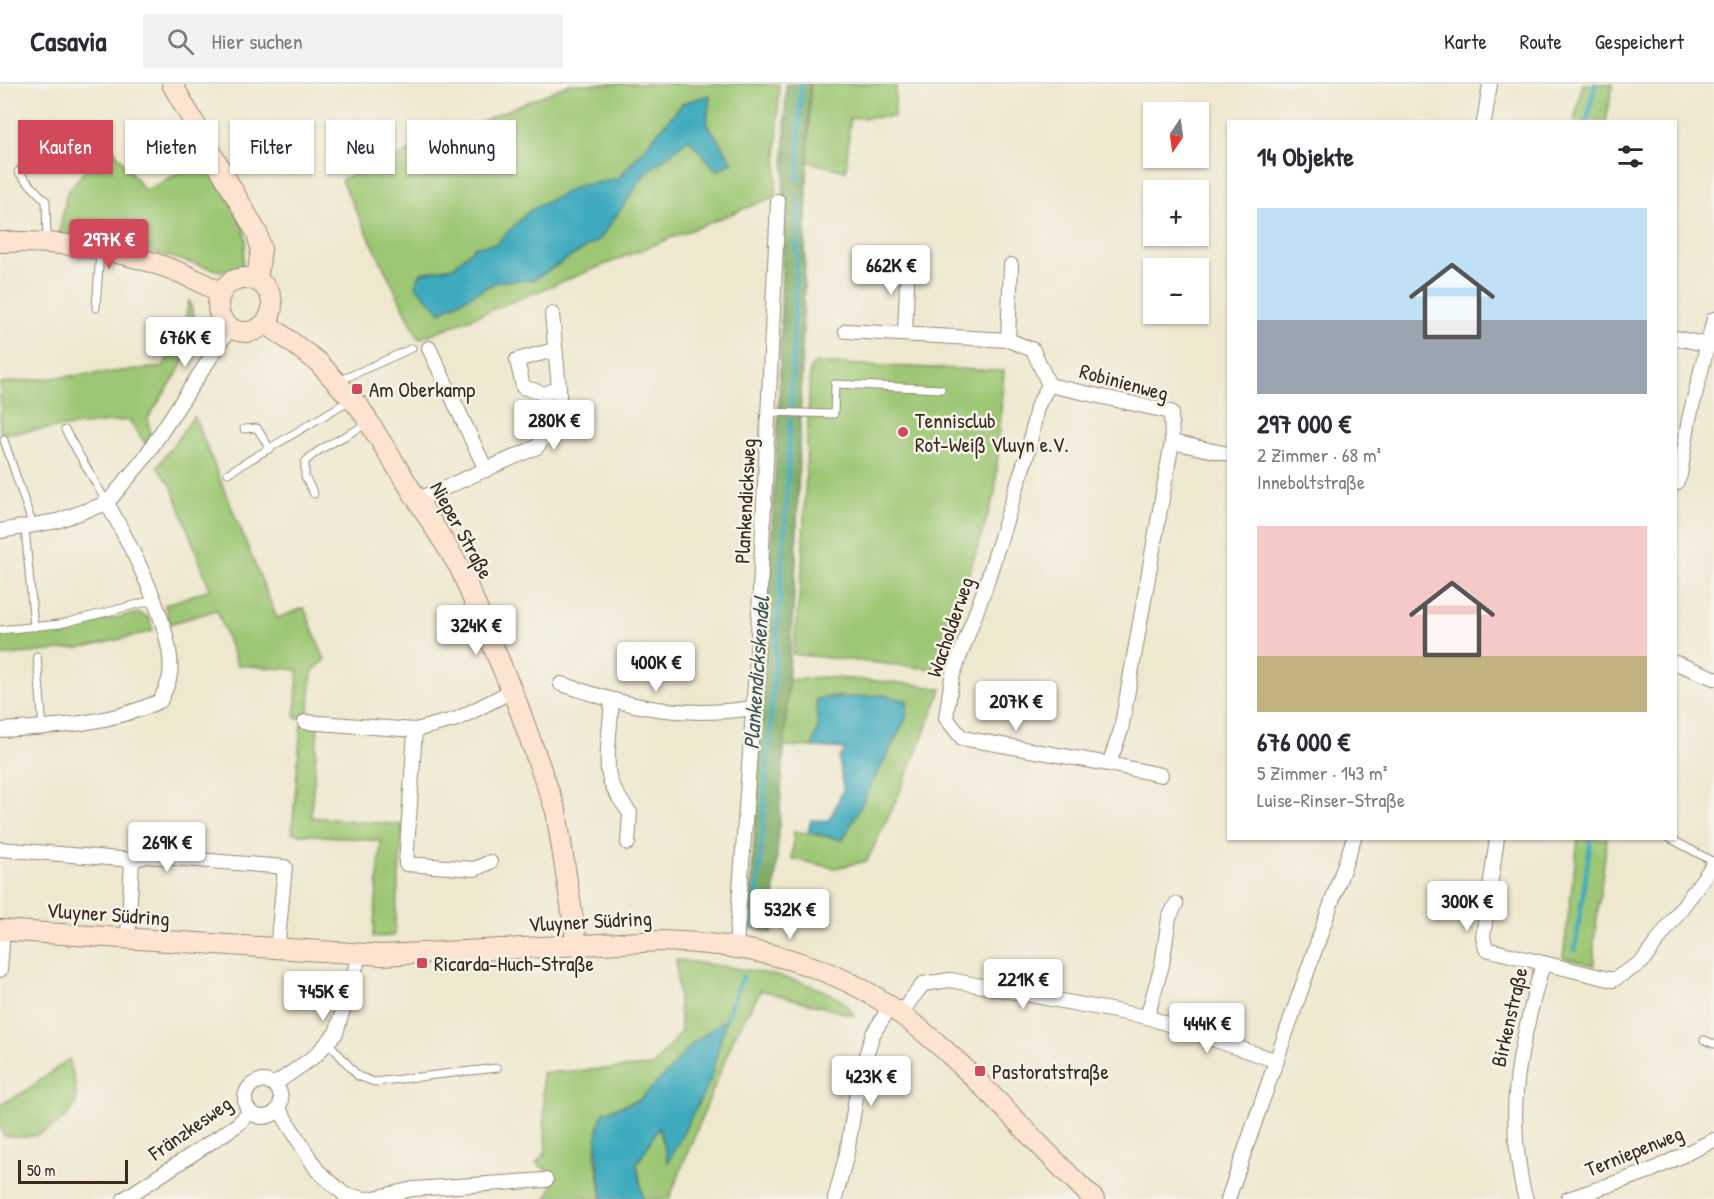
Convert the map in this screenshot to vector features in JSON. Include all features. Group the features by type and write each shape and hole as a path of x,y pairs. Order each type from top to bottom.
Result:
{"street":[{"path":"172,84 257,233 261,249 257,281"},
{"path":"1484,120 1490,84"},
{"name":"Plankendicksweg","path":"736,946 770,412 778,201"},
{"path":"0,242 47,242 100,249 131,256 206,284 221,293"},
{"path":"905,334 908,259"},
{"path":"1008,340 1011,265"},
{"path":"241,278 257,281 269,292 272,300 271,316 266,323 253,331 237,331 230,328 224,323 218,309 225,286 241,278"},
{"path":"419,499 537,447 559,417 559,388 552,315"},
{"path":"1677,481 1680,475 1689,419 1711,345 1714,319"},
{"name":"Nieper Straße","path":"266,323 295,342 352,398 419,499 460,568 512,692 556,812 578,944"},
{"path":"0,531 57,521 107,502 143,460 230,328"},
{"name":"Robinienweg","path":"846,331 1008,340 1033,350 1049,385 1171,412 1172,442"},
{"path":"1677,338 1711,345"},
{"path":"429,348 486,470"},
{"path":"554,350 517,360 523,387 545,394 559,388"},
{"name":"Wacholderweg","path":"1049,385 1037,407 1029,448 986,588 952,677 946,718 962,738 1161,775"},
{"path":"1109,764 1121,730 1172,442 1227,454"},
{"path":"0,730 43,728 109,719 137,712 160,701 170,675 167,638 154,600 107,502"},
{"path":"1677,663 1714,678"},
{"path":"561,684 612,700 672,711 719,713 752,708"},
{"path":"305,722 416,730 457,719 512,692"},
{"path":"612,700 609,776 618,791 618,798 630,813 628,843"},
{"path":"416,730 406,864 475,869 490,862"},
{"path":"1228,1199 1353,840"},
{"path":"1497,840 1483,937 1486,949 1543,963"},
{"path":"0,860 0,849 132,860 147,856 285,867 277,950"},
{"path":"128,939 132,860"},
{"name":"Birkenstraße","path":"1526,1199 1515,1137 1514,1095 1520,1051 1543,963 1613,980 1642,962 1714,863"},
{"path":"1147,1017 1162,965 1169,918 1176,904"},
{"path":"0,970 2,931"},
{"name":"Vluyner Südring","path":"2,931 277,950 421,955 578,944 662,941 736,946 798,962 859,988 895,1010 960,1065 1094,1199"},
{"name":"Fränzkesweg","path":"279,1109 267,1117 258,1117 250,1112 244,1101 254,1082 263,1080 275,1084 315,1056 336,1033 360,953"},
{"path":"835,1199 847,1153 860,1073 873,1034 923,984 950,980 1147,1017 1277,1061"},
{"path":"275,1084 280,1093 279,1109 317,1170 345,1196 368,1199 432,1194 546,1180"},
{"name":"Fränzkesweg","path":"124,1199 237,1125 250,1112"},
{"name":"Terniepenweg","path":"1568,1199 1650,1171 1714,1140"}],"lane":[{"path":"20,174 46,201 47,242"},
{"path":"96,309 100,249"},
{"path":"337,382 412,348"},
{"path":"770,412 834,414 836,384 941,389"},
{"path":"228,473 352,398"},
{"path":"314,494 305,477 306,462 313,453 349,436 369,421"},
{"path":"244,429 257,428 270,449"},
{"path":"65,430 107,502"},
{"path":"4,440 29,527 34,627"},
{"path":"0,630 91,618 154,600"},
{"path":"37,656 43,728"},
{"path":"1673,840 1714,863"},
{"path":"1704,1040 1714,1044"},
{"path":"328,1042 358,1077 374,1082 497,1068"}],"green space":[{"path":"570,84 779,84 776,196 419,339 341,180 355,174 395,174 395,157 407,152 407,174 516,174 516,120 484,120","holes":["710,95 707,123 732,162 717,171 689,138 645,174 600,239 533,280 498,281 440,312 421,273 453,267 476,246 496,244 529,211 578,186 618,179 683,103"]},
{"path":"786,84 810,84 796,562 772,933 749,928 779,402"},
{"path":"810,84 896,84 894,117 850,118 846,171 808,162"},
{"path":"1583,84 1613,84 1606,120 1574,120"},
{"path":"113,149 125,165 125,174 132,174 145,191 177,174 216,174 241,217 246,240 242,267 224,272 134,247 59,234 67,192 82,174 113,174"},
{"path":"189,300 198,330 177,374 148,418 151,436 146,444 129,420 0,434 0,383 163,367 185,320"},
{"name":"Tennisclub Rot-Weiß Vluyn e.V.","path":"815,363 1004,371 995,493 967,580 933,669 793,654 802,570 810,369"},
{"path":"194,416 277,618 304,608 325,660 312,672 308,719 295,718 298,670 237,665 217,610 169,624 165,605 210,589 171,485 157,467"},
{"path":"139,613 149,618 153,631 88,647 0,656 0,635 66,628"},
{"path":"824,677 913,684 942,689 899,794 867,861 835,868 792,859 794,831 843,840 907,716 907,701 831,696 816,699 818,728 812,747 783,746 787,680"},
{"path":"301,725 318,726 311,817 403,825 394,936 373,937 381,841 292,833"},
{"path":"1578,840 1607,840 1594,942 1594,965 1563,958"},
{"path":"676,960 774,975 802,982 844,1003 854,1016 761,990 735,1035 669,1199 643,1199 637,1164 659,1126 668,1161 695,1041 647,1094 603,1113 595,1154 602,1199 586,1199 586,1196 545,1198 551,1189 550,1172 536,1163 546,1152 542,1073 653,1066 681,1031"},
{"path":"69,1059 76,1096 70,1112 52,1128 38,1134 29,1137 4,1136 0,1129 0,1105 24,1092"}],"water":[{"path":"710,95 707,123 732,162 717,171 689,139 645,174 600,239 533,280 498,281 440,312 415,285 421,273 453,267 476,246 496,244 529,211 578,186 618,179 683,103"},
{"path":"885,695 907,701 907,716 843,840 808,832 811,820 829,820 843,790 839,758 846,749 812,747 818,728 816,699"},
{"path":"726,1019 710,1081 668,1162 659,1127 637,1164 643,1199 602,1199 597,1134 603,1113 639,1100 695,1041"}],"waterway":[{"name":"Plankendickskendel","path":"798,179 801,84"},
{"path":"1587,120 1595,84"},
{"name":"Plankendickskendel","path":"791,406 799,202"},
{"name":"Plankendickskendel","path":"755,928 785,528 790,420"},
{"path":"1575,950 1591,840"},
{"name":"Plankendickskendel","path":"726,1019 743,976"}],"place":[{"name":"Am Oberkamp","path":"357,389"},
{"name":"Tennisclub Rot-Weiß Vluyn e.V.","path":"903,432"},
{"name":"Ricarda-Huch-Straße","path":"422,963"},
{"name":"Pastoratstraße","path":"980,1071"}]}
